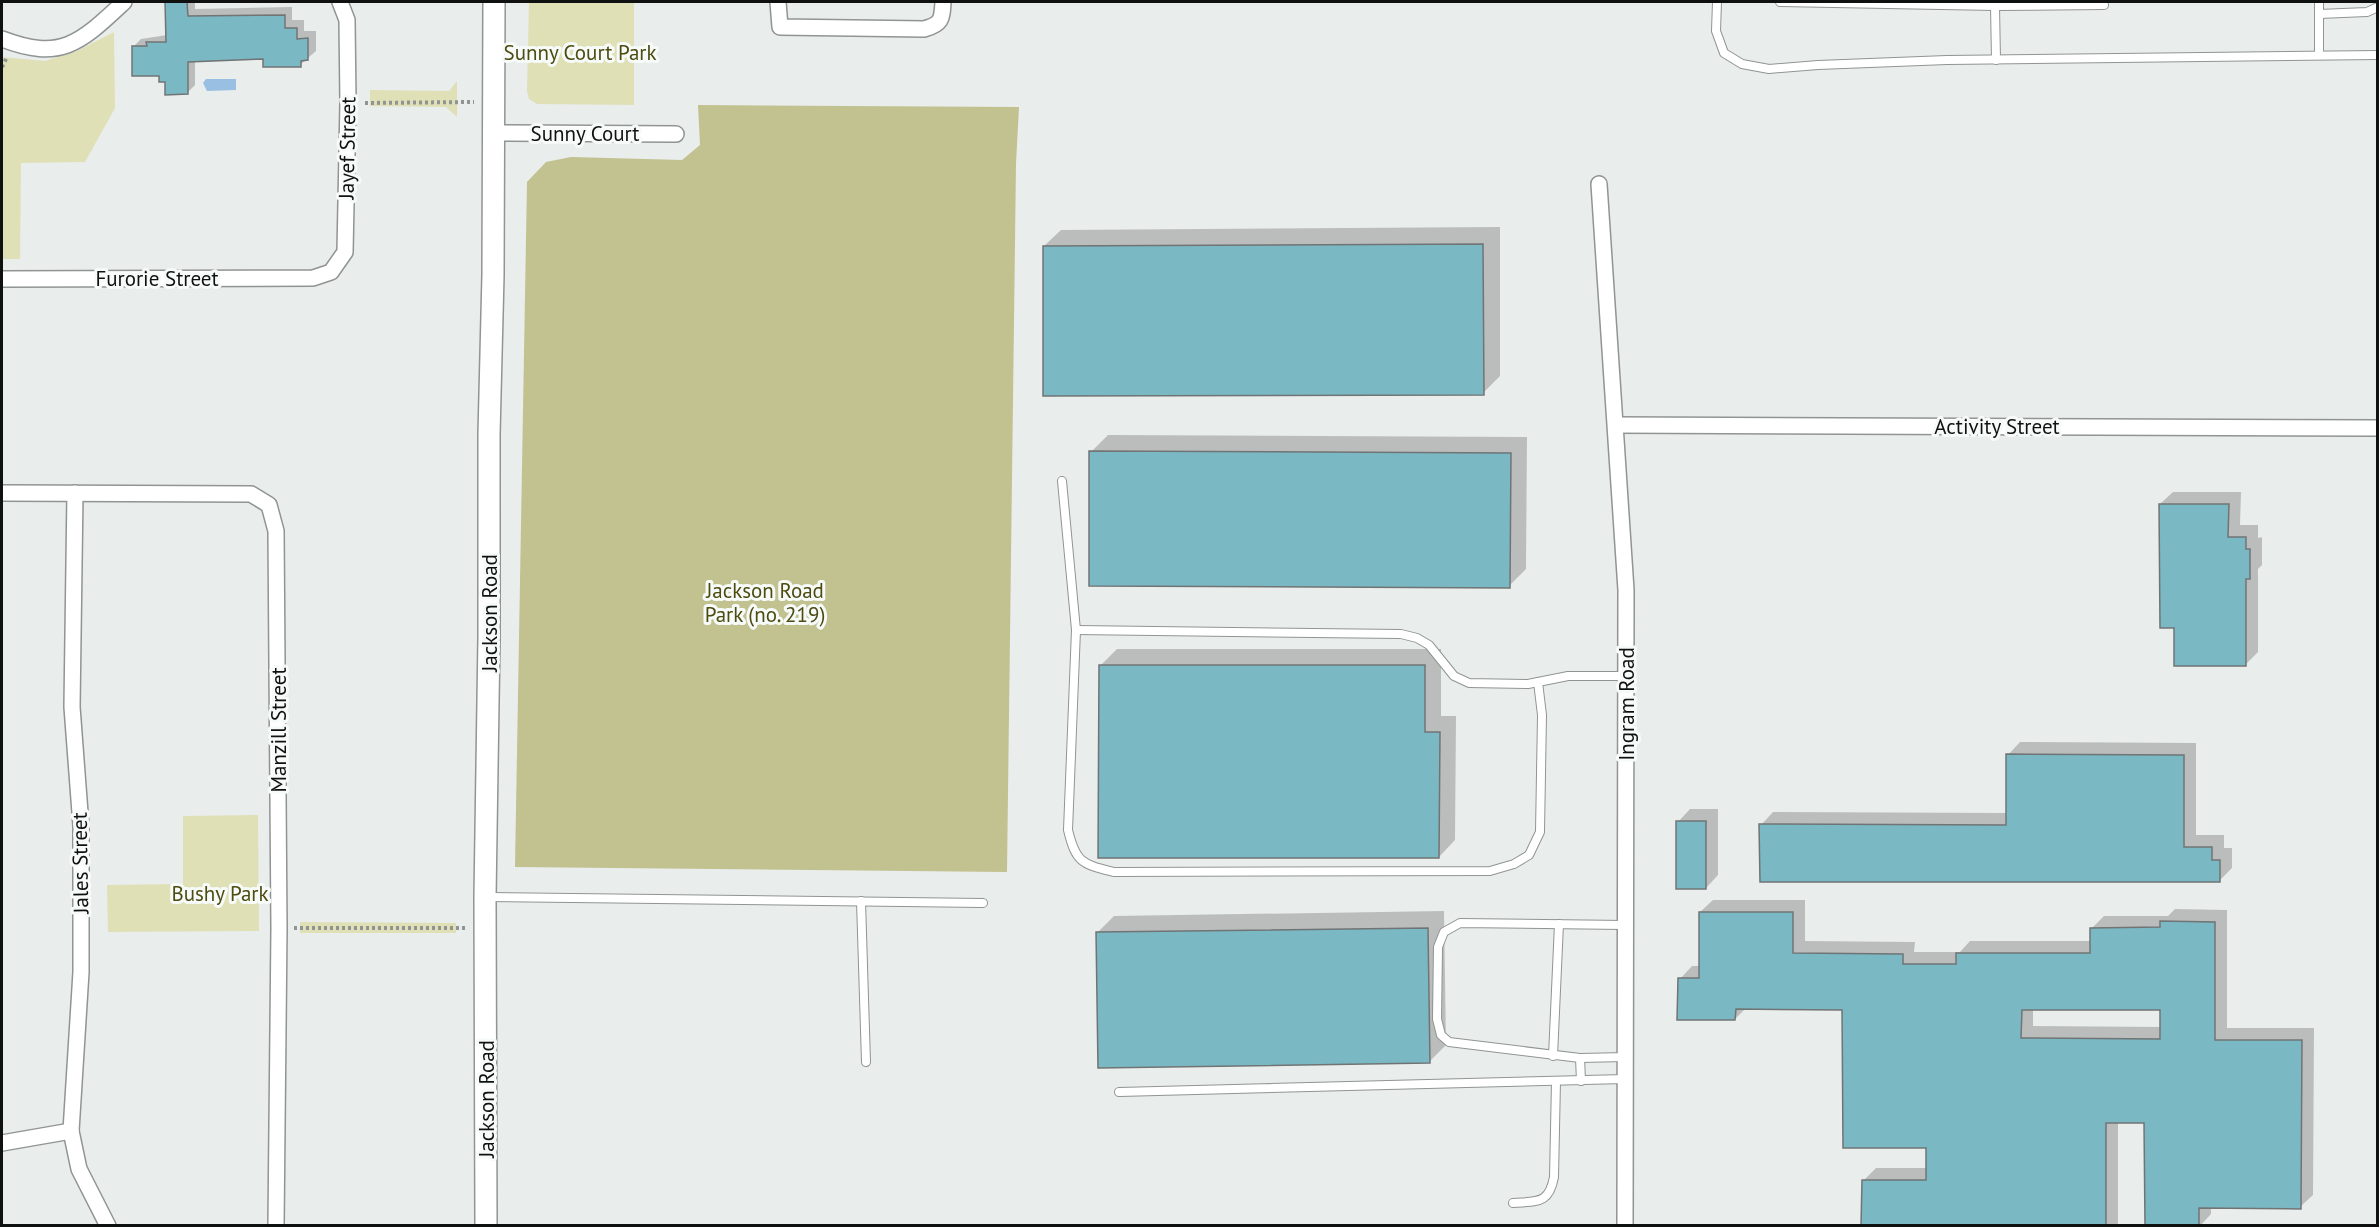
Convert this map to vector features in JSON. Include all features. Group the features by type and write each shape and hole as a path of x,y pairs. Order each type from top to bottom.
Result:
{"street":[{"path":"2,39 44,51 75,44 124,2"},
{"name":"Jayef Street","path":"313,278 331,272 345,252 347,20 340,2"},
{"name":"Jackson Road","path":"486,1226 485,897 494,2"},
{"path":"778,2 780,27 924,29 935,26 942,17 943,2"},
{"name":"Sunny Court","path":"493,133 676,134"},
{"name":"Ingram Road","path":"1599,184 1626,590 1625,1226"},
{"name":"Furorie Street","path":"2,279 313,278"},
{"name":"Activity Street","path":"1616,425 2378,428"},
{"name":"Manzill Street","path":"2,493 251,494 269,505 276,531 279,927 276,1226"},
{"name":"Jales Street","path":"75,493 72,707 81,826 81,972 72,1131 79,1169 108,1226"},
{"path":"2,1143 72,1131"}],"lane":[{"path":"1717,2 1716,31 1724,53 1742,64 1769,69 1818,65 1996,60 2378,56"},
{"path":"1780,2 1972,3 1995,6 2104,5"},
{"path":"2319,2 2319,55"},
{"path":"1995,6 1996,60"},
{"path":"2319,14 2367,12 2378,7"},
{"path":"1062,481 1076,630 1068,830 1073,853 1088,866 1114,872 1490,872 1514,864 1529,855 1540,832 1542,715 1538,682"},
{"path":"1076,630 1401,634 1417,638 1429,645 1454,676 1469,683 1538,682 1568,676 1626,676"},
{"path":"485,897 983,903"},
{"path":"861,901 866,1062"},
{"path":"1625,925 1460,923 1444,932 1438,947 1437,1019 1441,1035 1449,1042 1553,1056 1625,1057"},
{"path":"1553,1056 1559,924"},
{"path":"1580,1058 1581,1081"},
{"path":"1119,1092 1625,1080"},
{"path":"1512,1203 1539,1201 1547,1197 1552,1188 1556,1081"}],"path":[{"path":"348,103 463,103 493,100"},
{"path":"279,927 485,928"}],"green space":[{"name":"Sunny Court Park","path":"529,2 634,2 634,105 537,104 529,99 527,91"},
{"path":"114,32 115,108 85,162 21,163 20,259 2,259 2,57 45,61 77,51"},
{"path":"457,81 457,117 446,107 370,106 370,90 449,91"},
{"name":"Jackson Road Park (no. 219)","path":"698,105 1019,107 1016,163 1007,872 515,867 527,182 546,162 571,157 682,160 700,145"},
{"name":"Bushy Park","path":"258,815 259,931 108,932 107,885 183,884 183,816"},
{"path":"300,922 456,923 456,933 300,933"}],"water":[{"path":"206,79 236,79 236,90 207,91 203,83"}],"building":[{"path":"165,2 187,2 188,16 285,15 285,28 297,28 297,39 308,38 308,60 301,61 301,67 263,67 263,59 188,62 188,94 165,95 165,82 159,82 159,76 132,76 132,46 147,46 146,42 166,42"},
{"path":"1483,244 1484,395 1043,396 1043,246"},
{"path":"1089,451 1511,453 1510,588 1089,586"},
{"path":"2159,504 2229,504 2228,537 2246,537 2246,549 2250,549 2250,579 2246,579 2246,666 2174,666 2174,628 2160,628"},
{"path":"1099,665 1425,665 1425,732 1440,732 1439,858 1098,858"},
{"path":"2006,754 2184,755 2184,847 2212,847 2212,860 2220,860 2220,882 1760,882 1759,824 2006,825"},
{"path":"1676,821 1706,821 1706,889 1676,889"},
{"path":"1699,912 1793,912 1793,953 1903,954 1903,964 1956,964 1956,953 2090,953 2090,928 2160,927 2160,921 2215,922 2215,1040 2302,1040 2301,1209 2199,1208 2199,1226 2145,1226 2144,1123 2106,1123 2106,1226 1861,1226 1862,1180 1926,1180 1926,1148 1843,1148 1842,1010 1736,1009 1735,1020 1677,1020 1678,978 1699,978","holes":["2022,1010 2160,1010 2160,1039 2021,1038"]},
{"path":"1428,928 1430,1063 1098,1068 1096,932"}]}
